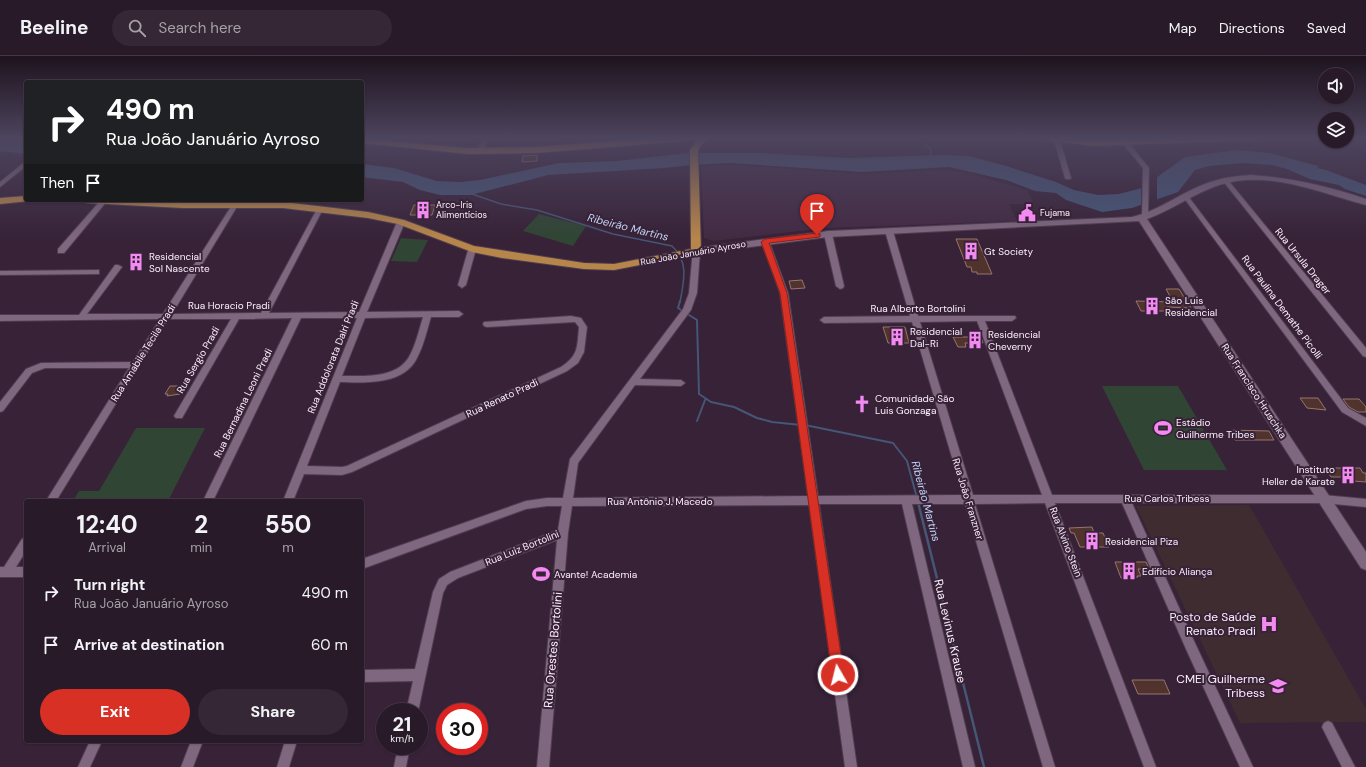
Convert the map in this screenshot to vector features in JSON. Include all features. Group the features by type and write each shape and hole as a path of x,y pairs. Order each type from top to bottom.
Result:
{"main road":[{"path":"694,171 696,251"},
{"name":"Rua João Januário Ayroso","path":"120,202 184,206 283,205 368,215 401,222 472,249 502,255 599,267 634,264 696,251 828,234 1121,221 1145,214 1225,180 1256,179 1284,181 1330,191 1366,202"},
{"path":"0,201 24,199"},
{"name":"Rua Francisco Hruschka","path":"1145,214 1323,499 1366,564"}],"street":[{"path":"0,185 16,171"},
{"path":"1066,171 1068,178"},
{"path":"1145,214 1146,171"},
{"name":"Rua Ursula Drager","path":"1225,180 1366,354"},
{"name":"Rua Paulina Demathe Picolli","path":"1186,197 1345,410 1366,422"},
{"path":"61,251 103,202"},
{"name":"Rua Amabile Tecila Pradi","path":"52,499 236,205"},
{"path":"264,315 320,209"},
{"name":"Rua Addolorata Dalri Pradi","path":"289,499 336,379 401,222"},
{"name":"Rua João Franzner","path":"889,231 968,500 1049,767"},
{"path":"828,234 840,286"},
{"path":"765,242 784,293 851,767"},
{"path":"462,286 472,249"},
{"name":"Rua Luiz Bortolini","path":"414,703 438,592 443,582 454,575 563,534 566,501 573,462 684,313 693,293 696,251"},
{"path":"84,317 118,267"},
{"path":"0,273 96,272"},
{"path":"84,317 107,289"},
{"path":"336,379 380,377 402,369 413,358 428,314"},
{"name":"Rua Horacio Pradi","path":"0,318 458,314"},
{"name":"Rua Bernadina Leoni Pradi","path":"209,499 298,315"},
{"name":"Rua Sergio Pradi","path":"179,416 237,316"},
{"name":"Rua Alvino Stein","path":"980,318 1050,499 1150,767"},
{"name":"Rua Alberto Bortolini","path":"824,320 1012,318"},
{"name":"Rua Renato Pradi","path":"300,470 342,471 349,469 564,369 574,364 579,357 583,327 578,320 571,319 487,324"},
{"path":"0,409 29,371 35,367 44,365 135,365"},
{"path":"634,382 681,383"},
{"path":"1125,498 1190,645 1247,767"},
{"name":"Rua Carlos Tribess","path":"968,500 1125,498 1323,499 1366,503"},
{"name":"Rua Levinus Krause","path":"914,500 969,767"},
{"name":"Rua Antônio J. Macedo","path":"364,563 526,505 566,501 968,500"},
{"name":"Rua Orestes Bortolini","path":"543,767 563,534"},
{"path":"4,572 24,545"},
{"path":"4,572 24,572"},
{"path":"364,676 420,675"},
{"path":"1328,727 1350,767"},
{"path":"84,767 95,743"},
{"path":"187,767 196,743"},
{"path":"283,767 290,743"},
{"path":"400,767 402,755"}],"shaded area":[{"path":"701,171 822,171 862,174 954,171 972,174 1027,190 1034,204 1009,204 1017,221 825,228 714,241 704,238"},
{"path":"1249,505 1366,709 1366,722 1240,723 1136,506"}],"green space":[{"path":"539,214 586,226 573,246 523,231"},
{"path":"401,238 428,240 417,262 391,261"},
{"name":"Estádio Guilherme Tribes","path":"1102,386 1178,386 1227,470 1144,470"},
{"path":"136,428 205,428 169,499 74,499 79,491 99,491"}],"water":[{"path":"364,171 405,171 437,181 460,182 480,180 521,171 611,171 548,175 471,195 440,195 420,190 403,182 364,177"},
{"path":"850,171 876,171 862,172"},
{"path":"967,171 1022,171 1056,182 1074,190 1098,195 1119,194 1142,188 1165,171 1194,171 1178,192 1132,208 1102,212 1066,200 1056,193 1035,191 1006,180"},
{"path":"1292,171 1329,171 1366,185 1366,196 1345,189 1339,185 1310,179"}],"pier":[{"path":"1157,175 1157,201 1141,207 1141,186"}],"building":[{"name":"Arco-Iris Alimentícios","path":"414,205 435,205 432,215 410,215"},
{"name":"Gt Society","path":"956,239 977,239 992,274 977,274 977,272 972,272 971,267 967,267"},
{"path":"802,280 805,288 791,289 789,281"},
{"path":"1166,289 1179,289 1191,308 1167,307 1169,311 1141,311 1136,301 1173,302"},
{"name":"Residencial Dal-Ri","path":"883,327 905,327 909,343 888,343"},
{"path":"953,337 981,337 983,343 965,343 966,347 958,347"},
{"path":"170,386 184,386 180,394 167,396 168,394 165,394"},
{"path":"1300,398 1318,398 1326,410 1307,408"},
{"path":"1343,399 1359,399 1366,407 1366,412 1358,412 1349,407"},
{"path":"1229,430 1269,431 1274,440 1235,440"},
{"name":"Instituto Heller de Karate","path":"1325,468 1360,468 1363,473 1366,473 1366,482 1353,481 1350,477 1331,477"},
{"name":"Residencial Piza","path":"1092,527 1094,533 1103,533 1109,547 1080,547 1074,533 1071,533 1069,528"},
{"name":"Edifício Aliança","path":"1115,562 1146,562 1149,569 1138,569 1141,576 1137,576 1138,577 1121,578"},
{"path":"1132,680 1164,680 1170,694 1138,694"}],"waterway":[{"name":"Ribeirão Martins","path":"472,194 501,204 537,210 613,234 672,246 677,252 683,265 684,279 680,302"},
{"name":"Ribeirão Martins","path":"680,301 678,308 697,320 699,394 711,402 734,407 757,418 772,422 801,425"},
{"path":"697,421 705,400"},
{"name":"Ribeirão Martins","path":"805,425 893,443 907,461 917,498"},
{"name":"Ribeirão Martins","path":"918,502 919,507"},
{"name":"Ribeirão Martins","path":"919,506 984,767"}],"place":[{"name":"Arco-Iris Alimentícios","path":"423,210"},
{"name":"Fujama","path":"1027,213"},
{"name":"Gt Society","path":"971,251"},
{"name":"Residencial Sol Nascente","path":"136,262"},
{"name":"São Luis Residencial","path":"1152,306"},
{"name":"Residencial Dal-Ri","path":"897,337"},
{"name":"Residencial Cheverny","path":"975,340"},
{"name":"Comunidade São Luis Gonzaga","path":"862,404"},
{"name":"Estádio Guilherme Tribes","path":"1163,428"},
{"name":"Instituto Heller de Karate","path":"1348,475"},
{"name":"Residencial Piza","path":"1092,541"},
{"name":"Edifício Aliança","path":"1129,571"},
{"name":"Avante! Academia","path":"541,574"},
{"name":"Posto de Saúde Renato Pradi","path":"1269,624"},
{"name":"CMEI Guilherme Tribess","path":"1278,686"}],"route":[{"path":"817,235 765,242 784,293 838,675"}]}
